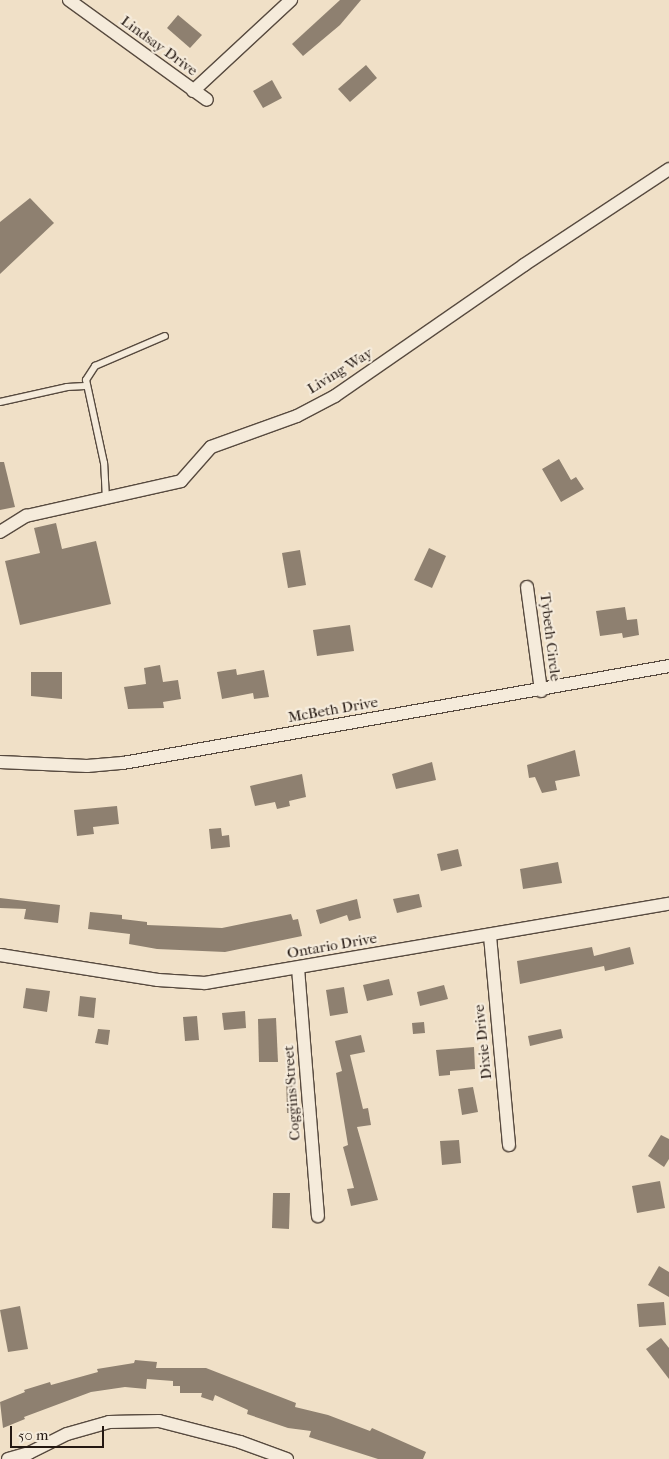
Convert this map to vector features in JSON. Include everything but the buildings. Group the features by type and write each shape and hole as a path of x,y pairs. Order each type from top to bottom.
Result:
{"street":[{"name":"Lindsay Drive","path":"68,0 207,100"},
{"path":"193,91 291,0"},
{"name":"Living Way","path":"0,532 26,516 181,481 211,447 297,416 335,396 524,264 669,169"},
{"name":"Tybeth Circle","path":"528,587 541,691"},
{"name":"McBeth Drive","path":"0,762 87,766 123,763 541,691 669,666"},
{"name":"Ontario Drive","path":"0,955 158,980 205,984 669,904"},
{"name":"Dixie Drive","path":"490,936 509,1145"},
{"name":"Coggins Street","path":"298,968 318,1216"},
{"path":"8,1459 30,1456 66,1434 109,1422 159,1421 240,1442 287,1459"}],"lane":[{"path":"106,499 104,463 85,386 88,374 95,366 165,336"},
{"path":"0,402 68,387 85,386"}]}
